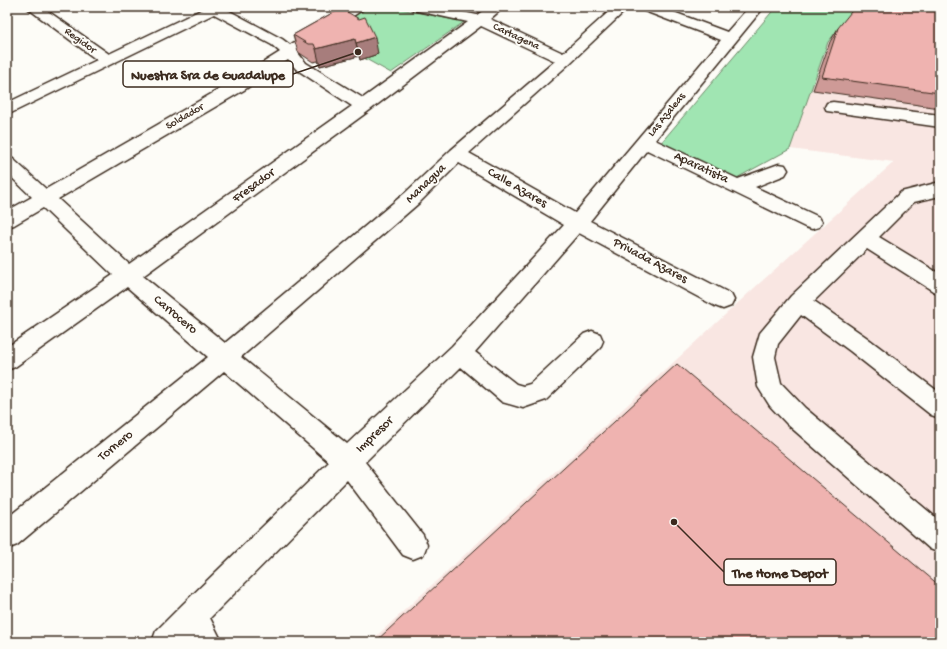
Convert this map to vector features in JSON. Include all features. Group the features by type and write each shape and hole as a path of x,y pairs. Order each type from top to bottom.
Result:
{"street":[{"name":"Soldador","path":"7,220 238,86 357,7"},
{"name":"Cartagena","path":"418,7 480,20 565,60"},
{"name":"Fresador","path":"7,360 128,276 364,106 497,7"},
{"name":"Managua","path":"225,357 390,218 457,154 565,60 622,7"},
{"path":"647,7 730,38"},
{"name":"Las Azaleas","path":"577,223 757,7"},
{"name":"Regidor","path":"39,8 108,62"},
{"path":"7,110 216,8 277,42 301,66 364,106"},
{"path":"833,107 940,121"},
{"name":"Aparatista","path":"644,142 739,186 780,170"},
{"name":"Calle Azares","path":"457,154 577,223"},
{"name":"Carrocero","path":"7,163 128,276 348,461 413,545"},
{"path":"739,186 812,222"},
{"path":"940,189 908,197 865,238 799,302 768,340 764,357 770,387 778,398 796,416 940,539"},
{"name":"Privada Azares","path":"577,223 723,300"},
{"name":"Impresor","path":"167,642 192,614 460,353 577,223"},
{"path":"865,238 940,285"},
{"path":"799,302 858,344 940,407"},
{"path":"460,353 510,394 523,397 538,392 592,341"},
{"name":"Tornero","path":"7,535 225,357"},
{"path":"192,614 207,642"}],"shaded area":[{"path":"856,7 940,7 940,642 370,642 752,290 894,162 790,149 828,42"}],"green space":[{"path":"368,7 391,7 464,22 391,73 364,58 378,54 342,23"},
{"path":"776,7 856,7 828,42 790,149 733,180 660,144"}],"building":[{"path":"855,7 940,7 940,93 822,77 838,28"},
{"path":"344,10 359,19 365,17 375,37 356,43 355,39 316,49 314,44 308,44 293,35 334,12"},
{"path":"677,364 940,586 940,642 375,642"}],"place":[{"name":"Nuestra Sra de Guadalupe","path":"358,52"},
{"name":"The Home Depot","path":"674,522"}]}
